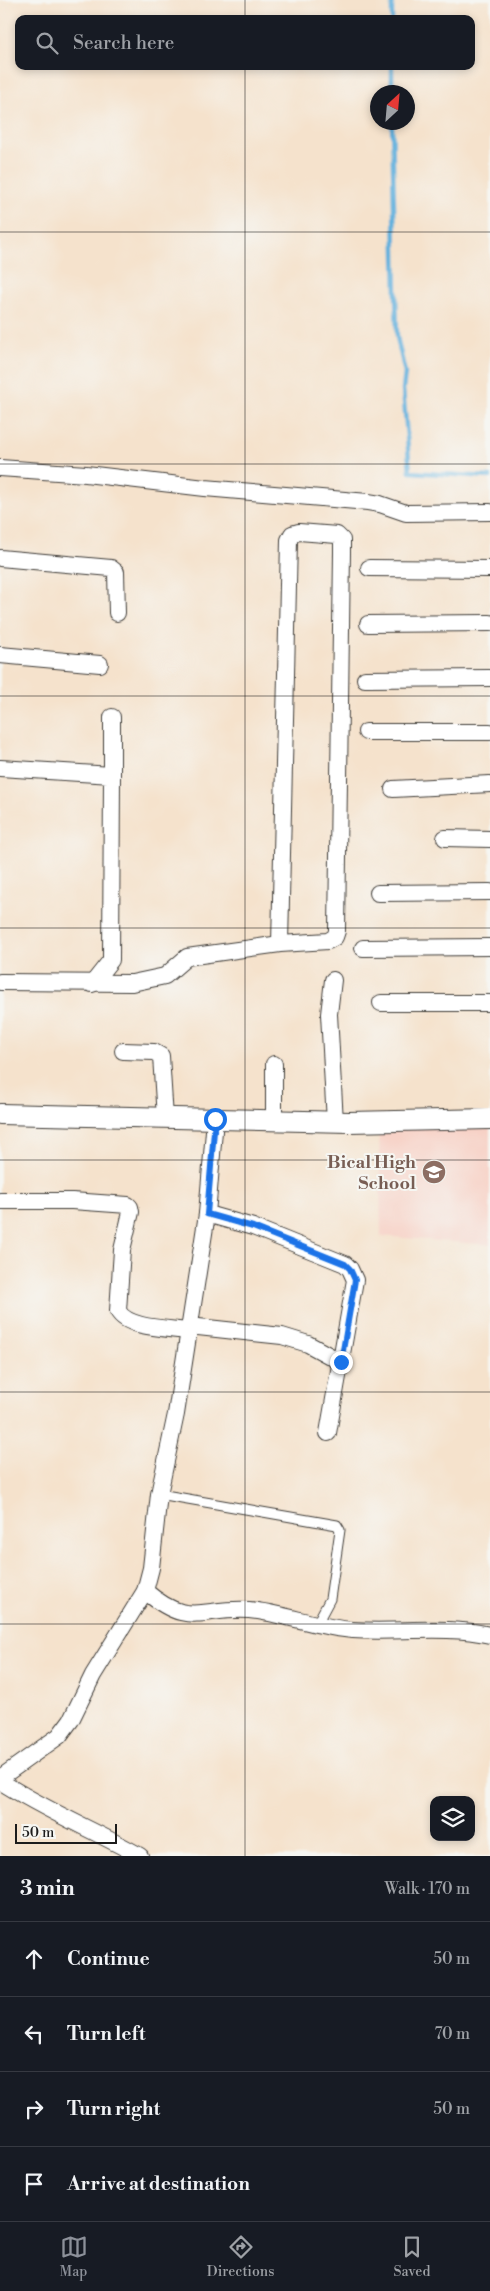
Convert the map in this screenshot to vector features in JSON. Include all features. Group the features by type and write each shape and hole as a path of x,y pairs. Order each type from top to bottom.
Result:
{"street":[{"path":"0,468 86,474 204,488 374,503 406,513 490,512"},
{"path":"0,982 132,983 164,976 188,957 280,944 328,941 335,938 337,931 342,552 342,540 337,535 299,532 292,534 289,540 280,944"},
{"path":"0,558 111,568 116,572 117,613"},
{"path":"369,568 490,568"},
{"path":"368,624 490,623"},
{"path":"0,655 100,664"},
{"path":"365,679 490,678"},
{"path":"92,984 109,965 111,960 112,717"},
{"path":"366,732 490,732"},
{"path":"0,768 112,775"},
{"path":"393,789 490,784"},
{"path":"445,838 490,839"},
{"path":"378,893 490,892"},
{"path":"363,948 490,947"},
{"path":"333,980 329,1014 335,1122"},
{"path":"381,1003 490,1003"},
{"path":"123,1051 154,1052 161,1056 165,1118"},
{"path":"274,1064 274,1119"},
{"path":"0,1114 274,1119 335,1122 490,1119"},
{"path":"140,1856 98,1832 27,1799 0,1780 63,1731 71,1720 94,1675 145,1591 151,1568 158,1494 176,1414 207,1214 215,1119"},
{"path":"0,1201 72,1201 128,1205 131,1212 124,1240 118,1310 121,1316 132,1323 293,1339 318,1348 341,1362"},
{"path":"207,1214 253,1227 345,1264 350,1269 355,1280 328,1432"},
{"path":"145,1591 174,1610 191,1615 248,1610 316,1626 353,1630 471,1630 490,1635"}],"lane":[{"path":"158,1494 337,1525 340,1530 330,1599 316,1626"}],"shaded area":[{"name":"Bical High School","path":"490,1122 490,1245 381,1236 379,1123"}],"waterway":[{"path":"392,0 392,15"},
{"path":"392,70 392,85"},
{"path":"392,130 397,337 405,373 403,389 410,472 490,477"}],"place":[{"name":"Bical High School","path":"434,1172"}],"route":[{"path":"215,1119 207,1214 253,1227 345,1264 350,1269 355,1280 341,1362"}]}
